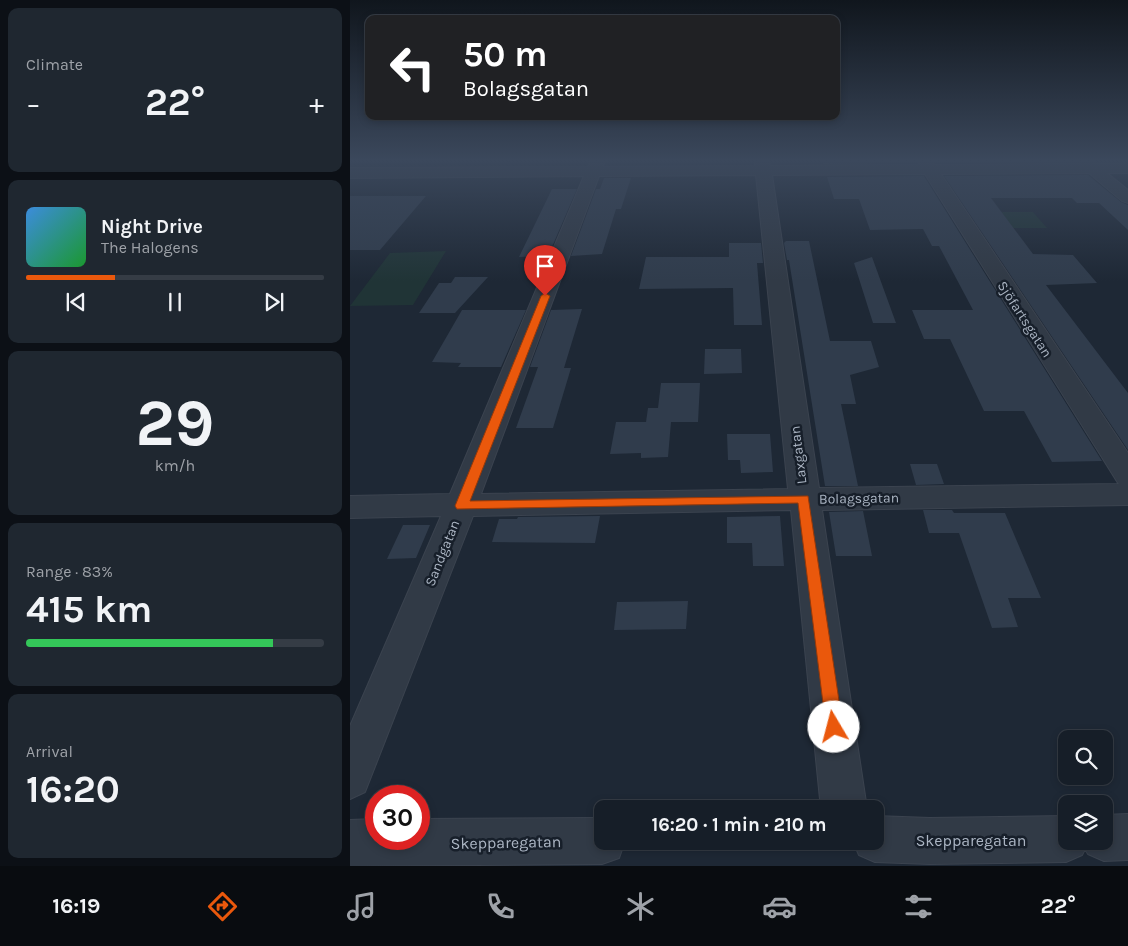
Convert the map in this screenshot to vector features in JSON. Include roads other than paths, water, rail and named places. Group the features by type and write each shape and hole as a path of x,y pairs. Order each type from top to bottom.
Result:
{"street":[{"name":"Sandgatan","path":"350,777 461,506 582,200"},
{"name":"Laxgatan","path":"767,200 843,800"},
{"name":"Sjöfartsgatan","path":"950,200 1128,476"},
{"name":"Bolagsgatan","path":"350,507 1128,494"},
{"path":"1113,838 1128,837"},
{"name":"Skepparegatan","path":"884,839 930,841 1058,838"},
{"name":"Skepparegatan","path":"350,843 594,840"}]}
